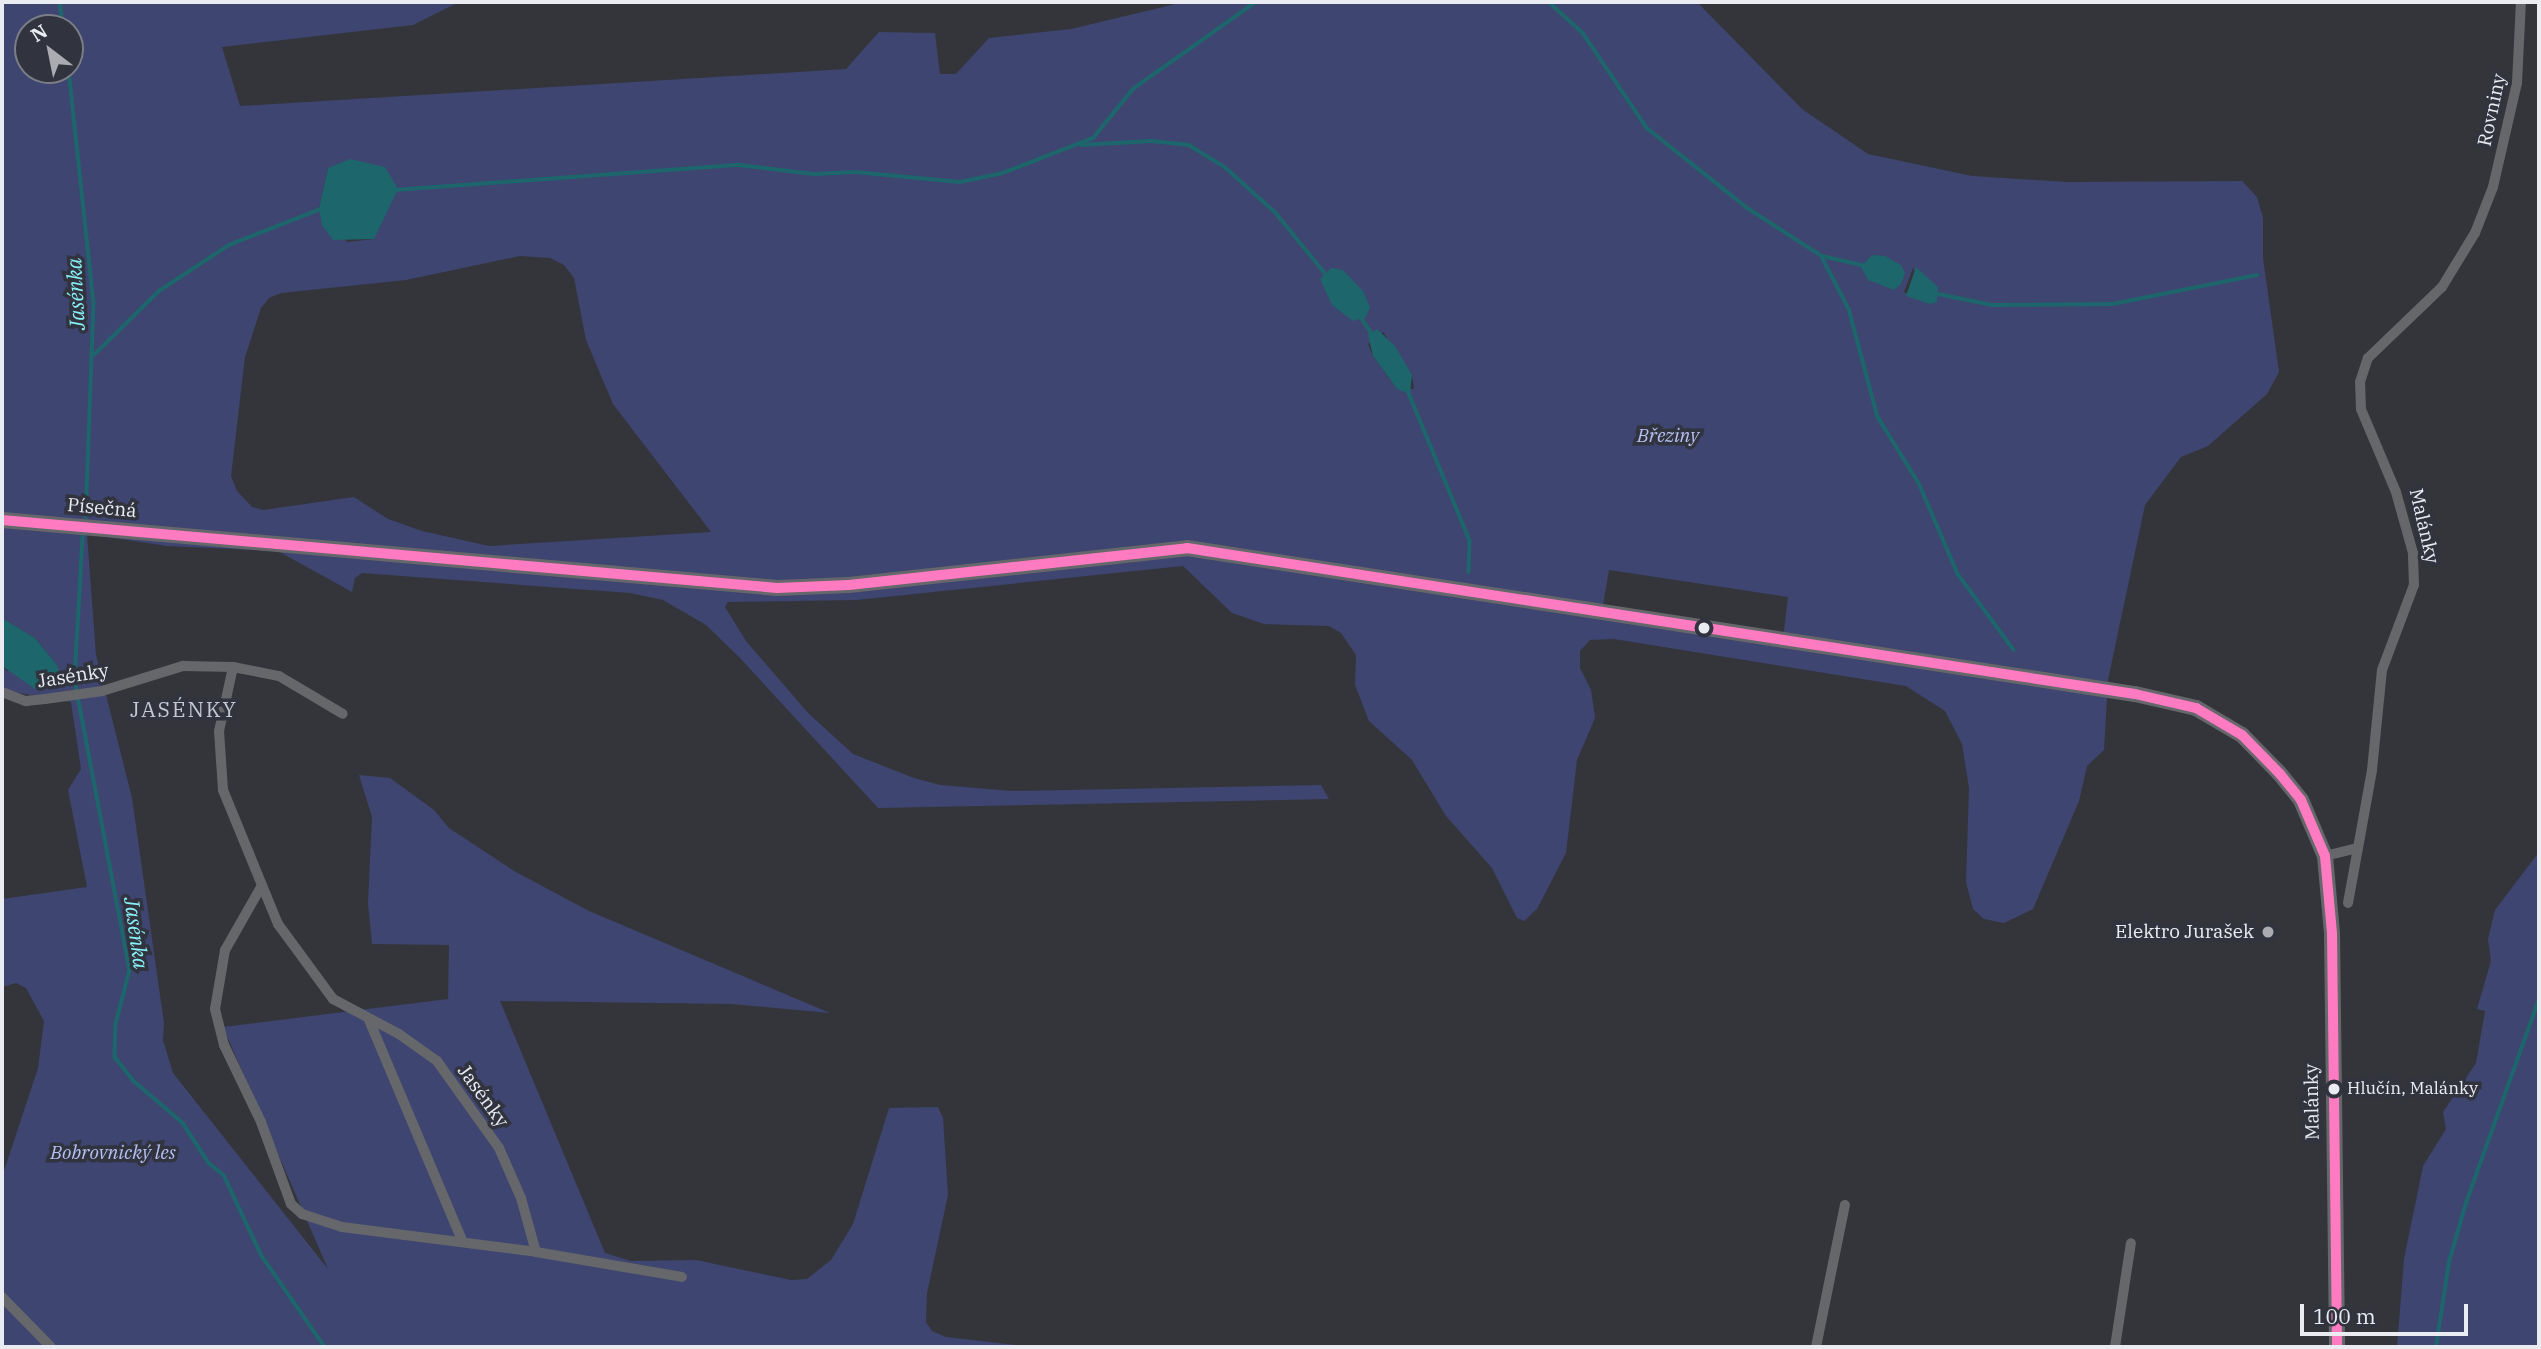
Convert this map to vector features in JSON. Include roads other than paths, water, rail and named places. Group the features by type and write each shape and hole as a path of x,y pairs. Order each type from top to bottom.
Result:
{"street":[{"name":"Rovniny","path":"2480,223 2493,187 2516,83 2521,2"},
{"name":"Malánky","path":"2348,903 2372,770 2379,685 2414,576 2396,492 2361,410 2360,382 2368,358 2442,287 2480,223"},
{"name":"Písečná","path":"2,520 791,589 1187,548 2135,694"},
{"name":"Jasénky","path":"2,692 26,701 45,699 102,691 183,666 233,667 279,677 342,714"},
{"name":"Jasénky","path":"233,667 219,731 220,778 261,887 278,924 333,999 399,1034 437,1061 499,1148 521,1198 536,1252"},
{"name":"Malánky","path":"2135,694 2196,708 2252,743 2301,800 2325,856 2332,925 2337,1347"},
{"path":"2325,856 2358,848"},
{"path":"261,887 225,950 215,1009 224,1045 261,1122 291,1205 302,1214 342,1227 536,1252 682,1277"},
{"path":"369,1020 463,1242"},
{"path":"1816,1347 1845,1205"},
{"path":"2115,1347 2131,1243"},
{"path":"2,1297 51,1347"}],"waterway":[{"name":"Jasénka","path":"60,2 61,14"},
{"path":"395,190 739,165 815,174 855,172 960,182 1003,173 1093,138 1133,89 1256,2"},
{"path":"1549,2 1583,33 1647,128 1749,209 1822,256 1866,266"},
{"name":"Jasénka","path":"71,84 94,303 86,517"},
{"path":"1081,145 1152,141 1189,145 1225,167 1276,213 1325,273"},
{"path":"95,354 159,291 229,245 323,208"},
{"path":"1822,257 1849,309 1878,417 1919,483 1958,574 2014,650"},
{"path":"1938,294 1992,305 2113,304 2257,275"},
{"path":"1361,317 1372,334"},
{"path":"1408,391 1470,541 1469,572"},
{"name":"Jasénka","path":"83,537 75,680 130,970 116,1024 115,1057 134,1081 183,1123 209,1163 224,1175 262,1256 325,1347"},
{"path":"2436,1347 2449,1262 2466,1203 2539,999"}],"place":[{"name":"Elektro Jurašek","path":"2268,932"},
{"name":"Hlučín, Malánky","path":"2334,1089"}],"district":[{"name":"JASÉNKY","path":"184,709"}],"park label":[{"name":"Březiny","path":"1668,436"},
{"name":"Bobrovnický les","path":"113,1153"}]}
